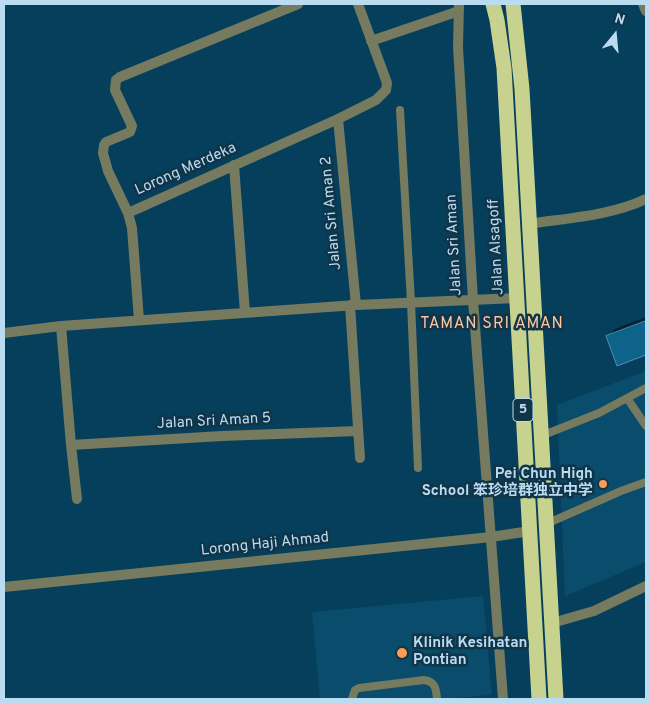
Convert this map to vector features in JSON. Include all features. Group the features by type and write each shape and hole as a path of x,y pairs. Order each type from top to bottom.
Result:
{"highway":[{"name":"Jalan Alsagoff","path":"493,4 504,68 539,699"},
{"name":"5","path":"513,4 522,82 556,699"}],"street":[{"name":"Lorong Merdeka","path":"298,4 116,80 115,90 132,129 130,132 106,142 103,153 108,171 128,213 338,119 376,100 386,90 387,83 358,4"},
{"path":"643,4 646,11"},
{"path":"371,41 459,7"},
{"name":"Jalan Sri Aman","path":"459,7 458,47 473,300 503,699"},
{"name":"Jalan Sri Aman 2","path":"338,119 353,305 360,458"},
{"path":"234,165 245,313"},
{"path":"529,224 614,211 646,199"},
{"path":"128,213 132,228 139,320"},
{"path":"4,333 61,326 353,305 517,298"},
{"path":"61,326 77,499"},
{"name":"Jalan Sri Aman 5","path":"71,445 222,436 358,431"},
{"name":"Lorong Haji Ahmad","path":"4,587 530,532"},
{"path":"552,623 594,611 646,586"}],"lane":[{"path":"400,110 412,302 418,468"},
{"path":"541,436 599,413 646,388"},
{"path":"627,398 646,426"},
{"path":"546,524 646,482"},
{"path":"352,699 353,694 360,688 424,680 433,683 436,687 437,699"}],"shaded area":[{"name":"Pei Chun High School 笨珍培群独立中学","path":"646,371 646,562 565,596 557,405"},
{"name":"Klinik Kesihatan Pontian","path":"483,596 492,695 443,699 320,699 312,612"}],"building":[{"path":"646,321 646,355 617,366 606,336"}],"place":[{"name":"Pei Chun High School 笨珍培群独立中学","path":"603,484"},
{"name":"Klinik Kesihatan Pontian","path":"402,653"}],"district":[{"name":"TAMAN SRI AMAN","path":"492,325"}]}
